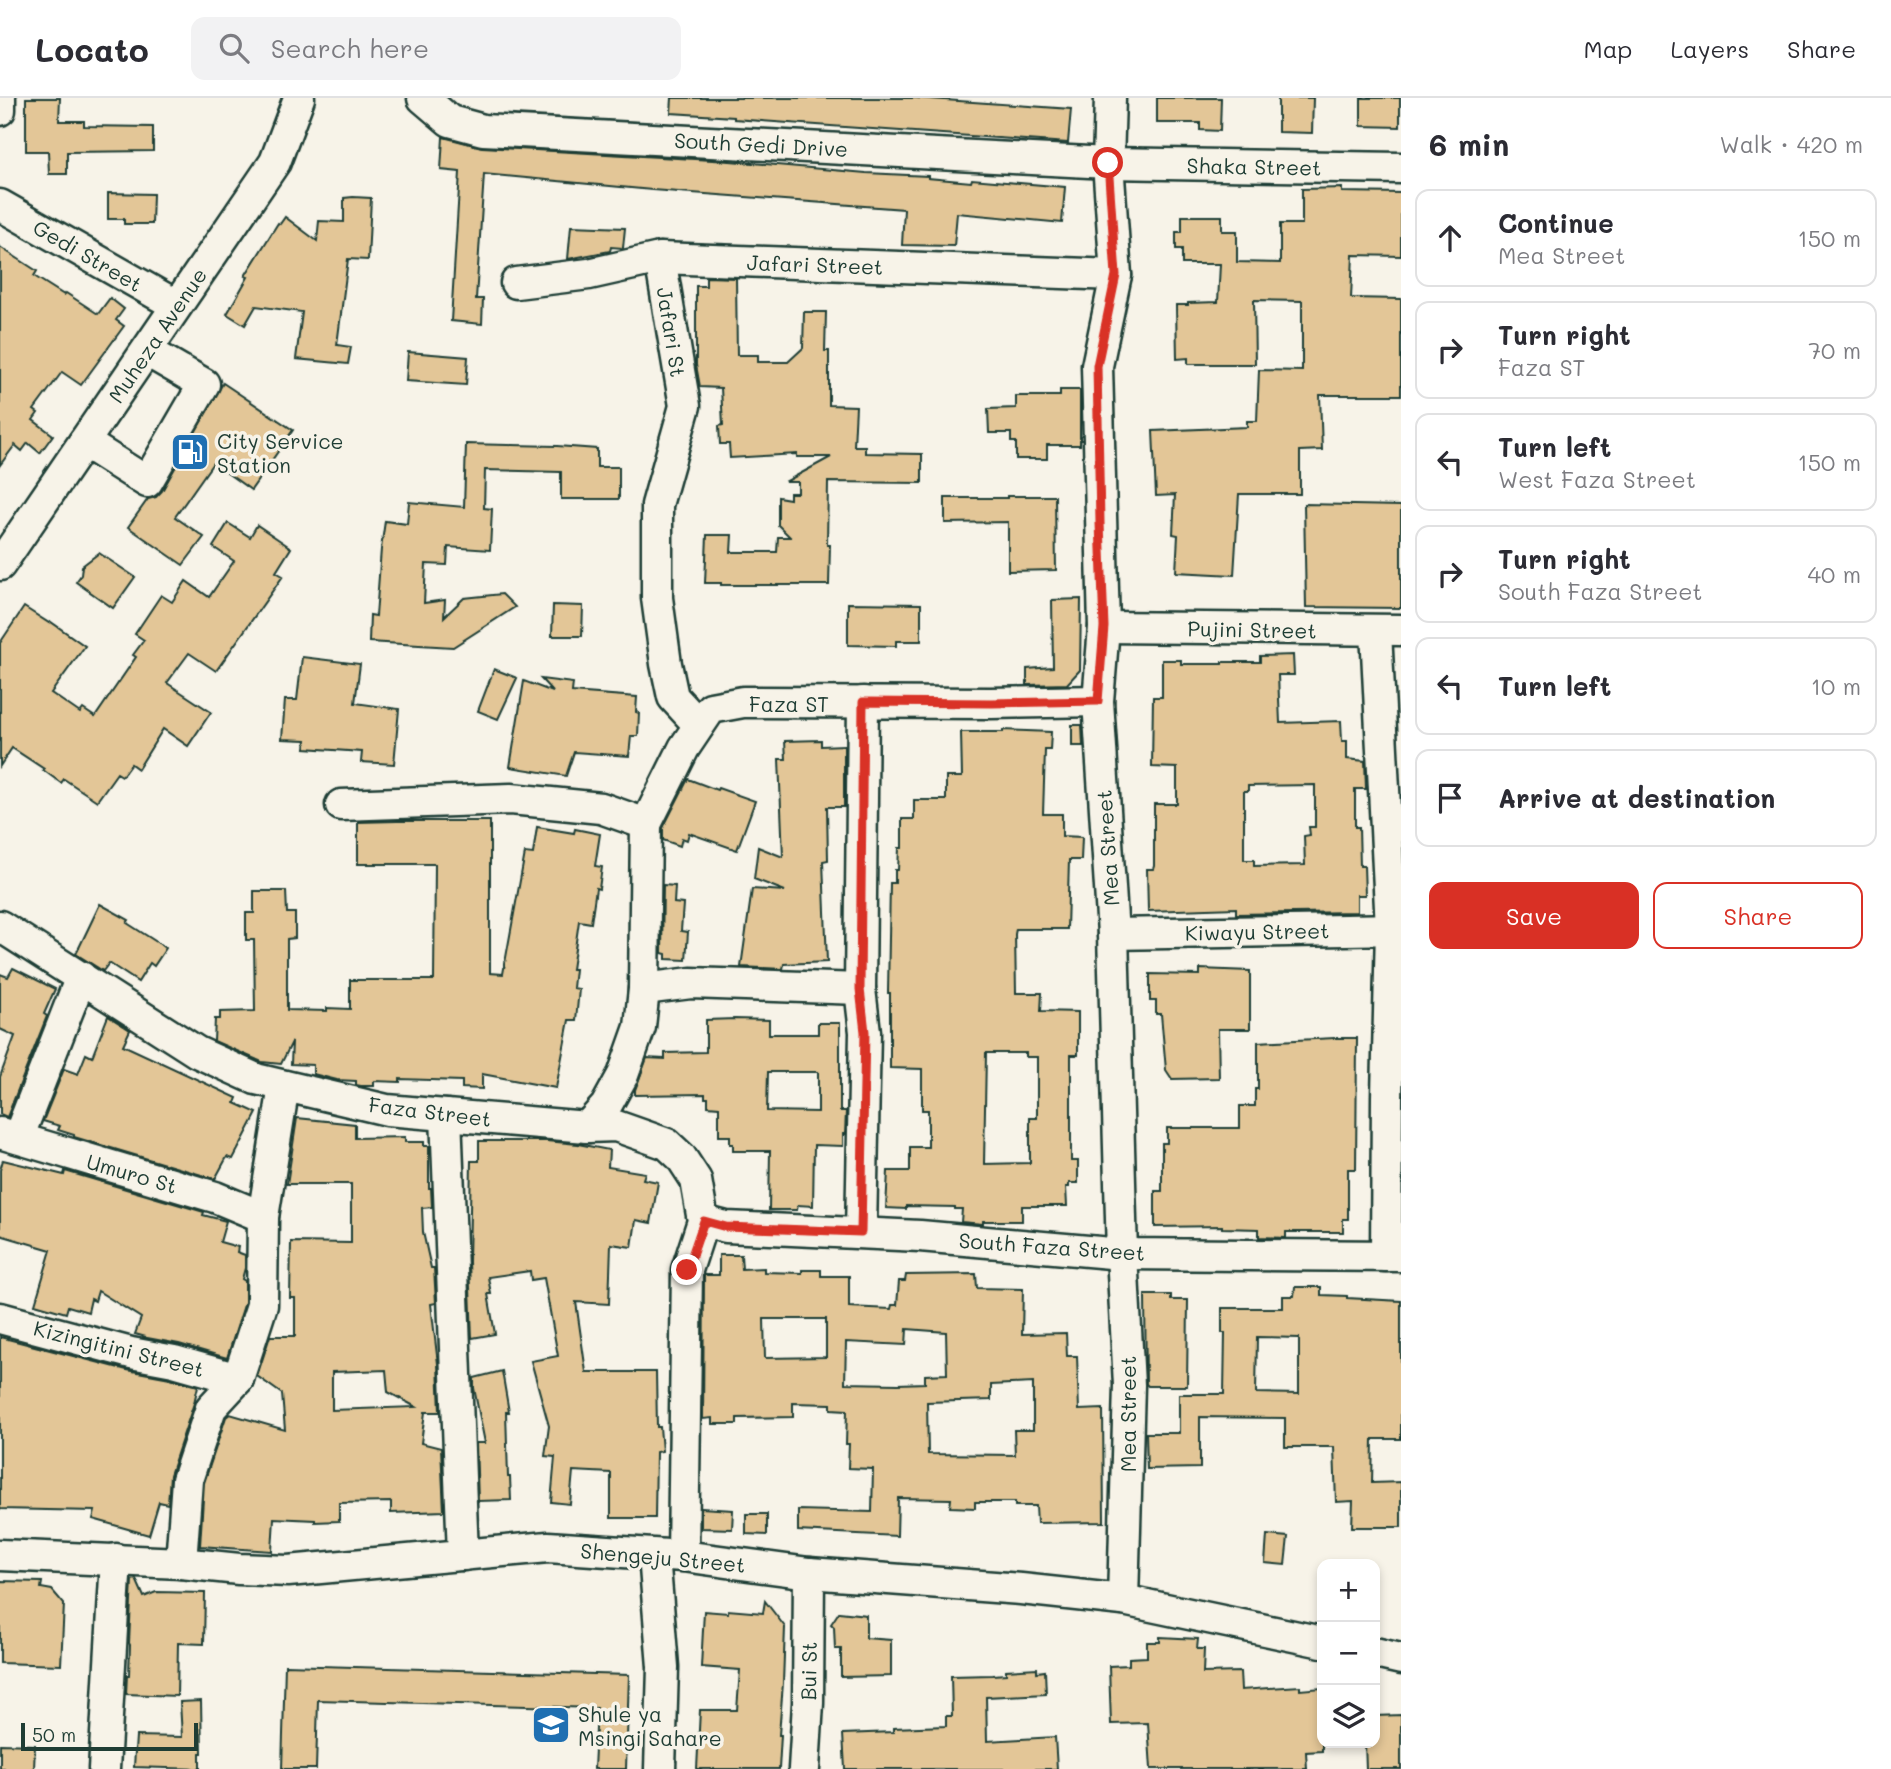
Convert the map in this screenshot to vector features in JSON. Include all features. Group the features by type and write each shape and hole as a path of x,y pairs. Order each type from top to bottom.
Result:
{"street":[{"path":"0,98 0,110"},
{"name":"Muheza Avenue","path":"0,565 275,162 299,98"},
{"name":"South Gedi Drive","path":"423,98 450,121 483,130 1108,163"},
{"name":"Mea Street","path":"1110,98 1108,163 1116,275 1097,366 1104,627 1098,701 1113,934 1122,1254 1129,1385 1123,1600"},
{"name":"Shaka Street","path":"1108,163 1401,169"},
{"name":"Gedi Street","path":"0,205 176,305"},
{"name":"Jafari Street","path":"516,282 589,274 660,258 1116,275"},
{"name":"Jafari St","path":"660,258 685,406 657,505 657,598 673,697 698,724"},
{"path":"85,442 147,482 204,384 147,351"},
{"name":"Pujini Street","path":"1104,627 1389,631"},
{"path":"1389,631 1396,929 1387,1097 1394,1256"},
{"name":"Faza ST","path":"698,724 711,708 743,702 1098,701"},
{"path":"861,1232 865,1032 860,989 863,702"},
{"path":"587,1127 606,1106 624,1075 640,1027 644,989 646,824 669,775 698,724"},
{"path":"341,805 511,799 601,808 646,824"},
{"name":"Faza Street","path":"0,926 197,1052 256,1079 387,1110 587,1127 616,1126 667,1144 681,1157 696,1180 704,1221"},
{"name":"Kiwayu Street","path":"1113,934 1396,929"},
{"path":"9,1136 81,977"},
{"path":"644,989 691,983 860,989"},
{"path":"180,1563 187,1480 211,1408 238,1379 262,1305 263,1217 284,1086"},
{"path":"446,1115 463,1555"},
{"name":"Umuro St","path":"9,1136 215,1197 263,1217"},
{"path":"660,1769 669,1555 687,1270 704,1221"},
{"name":"South Faza Street","path":"704,1221 726,1227 861,1232 1122,1254 1394,1256"},
{"name":"Kizingitini Street","path":"0,1318 238,1379"},
{"name":"Shengeju Street","path":"0,1555 116,1559 288,1571 548,1547 669,1555 809,1573 1021,1589 1123,1600 1317,1641"},
{"path":"104,1769 116,1559"},
{"name":"Bui St","path":"804,1769 808,1703 809,1573"},
{"path":"1380,1654 1401,1658"}],"building":[{"path":"26,98 60,98 59,121 84,121 84,126 153,127 153,151 67,152 67,174 49,174 48,151 26,151"},
{"path":"672,98 916,98 1071,109 1068,143 671,113"},
{"path":"1157,98 1221,98 1220,131 1200,130 1200,123 1157,123"},
{"path":"1278,98 1313,98 1312,133 1278,132"},
{"path":"1361,98 1400,98 1400,127 1361,126"},
{"path":"443,137 482,147 730,161 928,176 971,182 972,179 1065,187 1062,223 957,213 954,246 902,245 904,209 484,174 476,299 483,299 482,324 451,321 460,172 441,170"},
{"path":"1342,188 1342,192 1401,193 1401,256 1353,255 1351,298 1401,299 1401,395 1320,395 1322,450 1300,451 1300,494 1239,494 1234,575 1176,572 1178,535 1173,534 1175,495 1156,496 1153,431 1247,427 1247,421 1257,421 1259,370 1302,371 1302,301 1254,300 1255,364 1188,364 1188,358 1177,359 1176,305 1218,302 1220,264 1182,264 1182,249 1176,249 1176,232 1182,232 1182,216 1222,216 1222,231 1237,231 1237,262 1280,263 1280,224 1302,224 1302,189"},
{"path":"108,193 153,194 152,224 124,224 124,219 108,219"},
{"path":"344,198 371,198 368,260 348,259 337,345 351,347 348,364 296,359 302,312 256,306 245,325 227,314 248,277 245,276 278,223 285,217 317,241 319,221 344,222"},
{"path":"571,226 625,228 623,248 611,247 610,251 568,259"},
{"path":"0,247 37,271 34,276 98,314 110,298 124,309 116,320 124,326 81,385 62,372 34,410 38,413 33,420 53,435 40,453 28,443 22,451 15,445 0,465"},
{"path":"706,277 736,278 737,355 758,355 758,362 788,362 803,348 804,312 826,312 825,351 829,351 829,405 856,406 854,446 865,446 865,453 922,454 922,483 828,482 829,585 705,583 707,535 732,535 731,552 777,552 778,537 790,537 778,525 778,497 790,499 790,493 798,493 798,482 785,482 831,457 797,457 797,454 730,458 729,444 720,444 719,426 723,425 721,388 700,387 696,365 696,286 706,286"},
{"path":"408,352 468,357 466,385 406,381"},
{"path":"223,383 293,430 251,490 213,463 175,517 204,537 183,565 128,527 148,499 156,497 162,491"},
{"path":"1060,390 1080,390 1080,445 1047,445 1047,459 1016,459 1016,442 1011,442 1011,433 989,433 988,409 1016,408 1016,396 1060,396"},
{"path":"466,444 597,449 597,467 619,467 619,499 561,499 561,472 485,470 484,508 492,509 490,550 448,547 447,565 426,564 424,603 445,600 444,617 464,598 502,594 515,607 453,647 369,642 370,615 376,616 385,521 407,524 409,502 464,507"},
{"path":"1055,496 1056,570 1008,571 1008,522 945,523 945,498"},
{"path":"1304,504 1401,506 1401,608 1306,607"},
{"path":"228,523 250,537 257,525 291,548 276,572 283,576 216,671 189,653 167,683 211,712 188,746 163,729 138,769 131,764 122,776 117,773 97,801 64,779 61,783 12,748 0,766 0,643 24,607 85,646 51,693 80,713 83,709 95,717 136,657 133,655 144,640 135,634 161,595 172,602 186,581 209,597 234,561 213,547"},
{"path":"99,553 135,577 113,608 76,582 81,575 82,566"},
{"path":"1081,599 1080,670 1067,684 1027,685 1027,669 1053,667 1052,600"},
{"path":"848,603 921,604 921,641 896,641 896,646 848,645"},
{"path":"553,605 583,606 582,636 552,636"},
{"path":"1293,655 1294,675 1278,675 1280,723 1341,721 1342,741 1347,741 1347,759 1365,761 1366,789 1355,789 1355,827 1359,827 1360,866 1364,866 1365,895 1357,895 1357,912 1236,914 1236,908 1148,911 1147,869 1153,869 1154,866 1154,804 1177,804 1177,768 1152,767 1153,697 1162,697 1162,660 1181,660 1181,664 1222,664 1260,662 1260,656","holes":["1315,785 1315,827 1309,827 1310,835 1304,836 1305,865 1254,866 1254,860 1244,860 1244,791 1248,791 1248,786"]},
{"path":"302,657 360,664 355,703 399,709 394,764 361,762 362,752 305,748 306,740 282,739 285,700 297,700"},
{"path":"494,669 517,678 498,719 478,711"},
{"path":"541,679 573,683 572,692 637,697 638,736 631,736 629,756 574,752 566,776 510,767 524,681 553,692"},
{"path":"1072,725 1082,725 1083,746 1072,746"},
{"path":"961,732 1051,732 1050,750 1045,750 1043,814 1062,814 1062,836 1082,837 1081,860 1069,860 1067,929 1016,929 1015,934 1016,993 1042,993 1041,1011 1078,1012 1078,1055 1071,1055 1071,1161 1078,1161 1078,1183 1069,1183 1069,1187 1066,1187 1067,1206 1022,1206 1022,1221 983,1221 983,1224 961,1222 962,1209 955,1207 886,1208 888,1171 910,1171 910,1147 928,1147 928,1110 922,1110 922,1069 890,1068 890,883 895,883 895,870 898,870 899,848 902,848 902,819 914,819 914,800 946,800 946,777 962,777","holes":["986,1053 1026,1053 1026,1057 1037,1057 1037,1118 1030,1118 1030,1163 984,1164"]},
{"path":"821,740 821,746 844,745 844,807 827,807 828,860 823,861 827,962 784,964 783,969 741,967 752,889 785,891 754,879 758,847 783,857 779,759 786,759 785,741"},
{"path":"688,779 755,801 737,850 689,833 687,840 682,838 680,846 663,840 663,828"},
{"path":"490,821 490,973 503,974 525,853 533,854 537,827 574,833 575,829 600,834 595,866 602,867 599,889 596,888 591,923 579,921 572,969 575,969 573,988 579,989 576,1020 569,1020 556,1088 482,1074 482,1089 462,1088 462,1081 400,1079 400,1082 374,1081 374,1086 361,1086 356,1085 356,1081 313,1074 313,1065 291,1064 292,1042 281,1064 262,1062 214,1041 215,1019 220,1019 220,1012 255,1011 254,940 246,940 246,913 254,913 254,891 286,891 287,913 295,913 295,938 287,939 287,1010 350,1009 350,980 434,980 435,864 358,864 358,822"},
{"path":"663,885 675,886 674,903 683,904 681,931 688,932 686,960 666,959 666,954 662,953"},
{"path":"100,904 129,920 127,923 166,948 154,966 150,963 138,982 109,963 103,971 76,954"},
{"path":"13,968 55,989 7,1117 0,1114 0,1077 15,1036 0,1029 0,974 8,977"},
{"path":"1200,969 1250,971 1250,1029 1218,1029 1219,1078 1172,1079 1166,1070 1161,1014 1156,1014 1156,1001 1150,1001 1150,974 1200,975"},
{"path":"108,1016 130,1030 123,1045 237,1098 235,1103 257,1113 233,1159 227,1157 215,1179 74,1137 58,1130 60,1126 43,1121 64,1069 78,1074 86,1054 92,1057"},
{"path":"706,1020 769,1020 769,1034 818,1034 818,1023 840,1023 840,1111 846,1111 845,1134 843,1146 814,1145 813,1206 798,1205 797,1210 769,1210 770,1151 733,1151 730,1136 719,1136 719,1107 708,1106 705,1094 635,1095 647,1058 665,1059 665,1053 706,1052","holes":["768,1072 818,1072 818,1112 767,1111"]},
{"path":"1357,1038 1356,1169 1348,1169 1348,1219 1343,1219 1343,1232 1286,1232 1286,1238 1259,1237 1259,1229 1222,1226 1155,1227 1155,1191 1162,1191 1162,1143 1167,1143 1167,1128 1240,1128 1240,1106 1255,1106 1255,1089 1258,1089 1258,1042"},
{"path":"297,1118 355,1124 355,1138 405,1137 405,1142 424,1142 424,1146 429,1146 432,1207 422,1208 423,1232 431,1268 434,1268 436,1303 431,1304 440,1412 425,1412 421,1443 441,1448 444,1511 391,1513 391,1502 339,1503 339,1521 315,1522 274,1518 272,1551 200,1546 204,1483 226,1417 230,1414 285,1430 282,1394 257,1376 270,1336 295,1336 295,1298 290,1298 291,1242 351,1243 351,1184 287,1184","holes":["386,1370 388,1392 416,1407 332,1410 332,1372"]},
{"path":"479,1141 546,1141 609,1150 608,1167 645,1173 643,1179 658,1182 651,1223 636,1220 632,1247 611,1244 609,1304 576,1302 586,1372 656,1372 657,1427 660,1427 662,1451 656,1452 655,1518 611,1518 611,1473 573,1471 570,1504 551,1502 555,1457 545,1456 549,1426 531,1361 558,1356 544,1278 531,1280 530,1271 488,1277 495,1334 472,1338 469,1262 471,1161 479,1161"},
{"path":"3,1160 64,1175 65,1171 226,1221 220,1242 238,1247 237,1252 245,1255 242,1279 245,1281 245,1302 227,1358 135,1334 141,1318 98,1291 95,1301 91,1299 88,1312 68,1306 66,1313 35,1304 51,1250 0,1235 0,1170"},
{"path":"719,1255 741,1255 742,1269 764,1268 764,1272 802,1273 802,1270 821,1270 821,1276 849,1276 849,1307 891,1309 892,1305 897,1305 899,1281 905,1281 906,1275 976,1274 977,1288 1023,1289 1022,1334 1066,1333 1067,1356 1077,1356 1079,1410 1103,1409 1104,1522 1037,1523 1036,1506 1015,1506 1015,1502 975,1502 975,1508 950,1507 951,1499 898,1498 897,1536 798,1531 798,1510 872,1512 873,1469 848,1468 847,1410 831,1409 831,1404 793,1403 793,1417 737,1418 737,1424 712,1424 712,1418 703,1419 704,1275 719,1275","holes":["764,1319 826,1319 826,1357 765,1358","907,1329 946,1332 947,1374 925,1375 925,1383 845,1383 846,1342 906,1345","1033,1383 1033,1430 1014,1430 1015,1455 928,1454 927,1402 991,1400 991,1385"]},
{"path":"1295,1287 1321,1287 1321,1295 1401,1301 1401,1439 1373,1439 1372,1483 1401,1482 1401,1527 1352,1527 1353,1501 1336,1502 1334,1447 1285,1447 1285,1418 1200,1417 1200,1468 1147,1469 1146,1433 1179,1433 1179,1394 1224,1394 1225,1333 1222,1333 1222,1308 1283,1308 1283,1296 1294,1296","holes":["1257,1337 1299,1338 1299,1394 1256,1393"]},
{"path":"1145,1295 1171,1295 1171,1300 1188,1300 1187,1386 1146,1384"},
{"path":"0,1337 198,1386 170,1475 168,1504 159,1502 149,1535 93,1519 95,1511 0,1509"},
{"path":"502,1371 509,1412 506,1412 511,1500 478,1501 476,1443 485,1443 474,1378"},
{"path":"701,1508 733,1510 732,1529 701,1528"},
{"path":"746,1514 767,1514 767,1535 746,1534"},
{"path":"1267,1535 1288,1537 1285,1565 1265,1563"},
{"path":"136,1579 144,1597 156,1592 205,1593 204,1644 178,1643 177,1696 126,1694 132,1580"},
{"path":"0,1581 42,1582 41,1588 52,1590 64,1604 61,1665 0,1663"},
{"path":"765,1601 785,1627 779,1769 697,1769 700,1710 737,1710 740,1670 701,1667 704,1611 763,1613"},
{"path":"839,1612 866,1615 866,1638 891,1640 891,1676 841,1677 841,1649 835,1649 834,1627 831,1624"},
{"path":"1160,1637 1198,1639 1197,1649 1204,1649 1203,1673 1240,1672 1241,1690 1300,1686 1300,1690 1317,1688 1317,1748 1322,1748 1322,1751 1306,1752 1307,1769 1151,1769 1148,1723 1111,1724 1109,1666 1129,1665 1129,1658 1147,1657 1147,1642 1160,1642"},
{"path":"285,1665 629,1675 626,1769 594,1769 597,1708 318,1700 316,1769 282,1769"},
{"path":"1037,1668 1037,1672 1045,1671 1046,1694 986,1697 987,1741 1055,1737 1057,1769 845,1769 843,1734 893,1732 893,1728 946,1726 946,1716 952,1716 951,1676 1006,1674 1006,1670"},
{"path":"201,1701 200,1769 134,1767 136,1736 182,1737 180,1702"},
{"path":"1401,1715 1401,1769 1366,1769 1365,1748 1380,1748 1380,1716"},
{"path":"0,1744 35,1745 34,1769 0,1769"}],"place":[{"name":"City Service Station","path":"190,452"},
{"name":"Shule ya Msingi Sahare","path":"551,1725"}],"route":[{"path":"687,1270 704,1221 726,1227 861,1232 865,1032 860,989 863,702 1098,701 1104,627 1097,366 1116,275 1108,163"}]}
